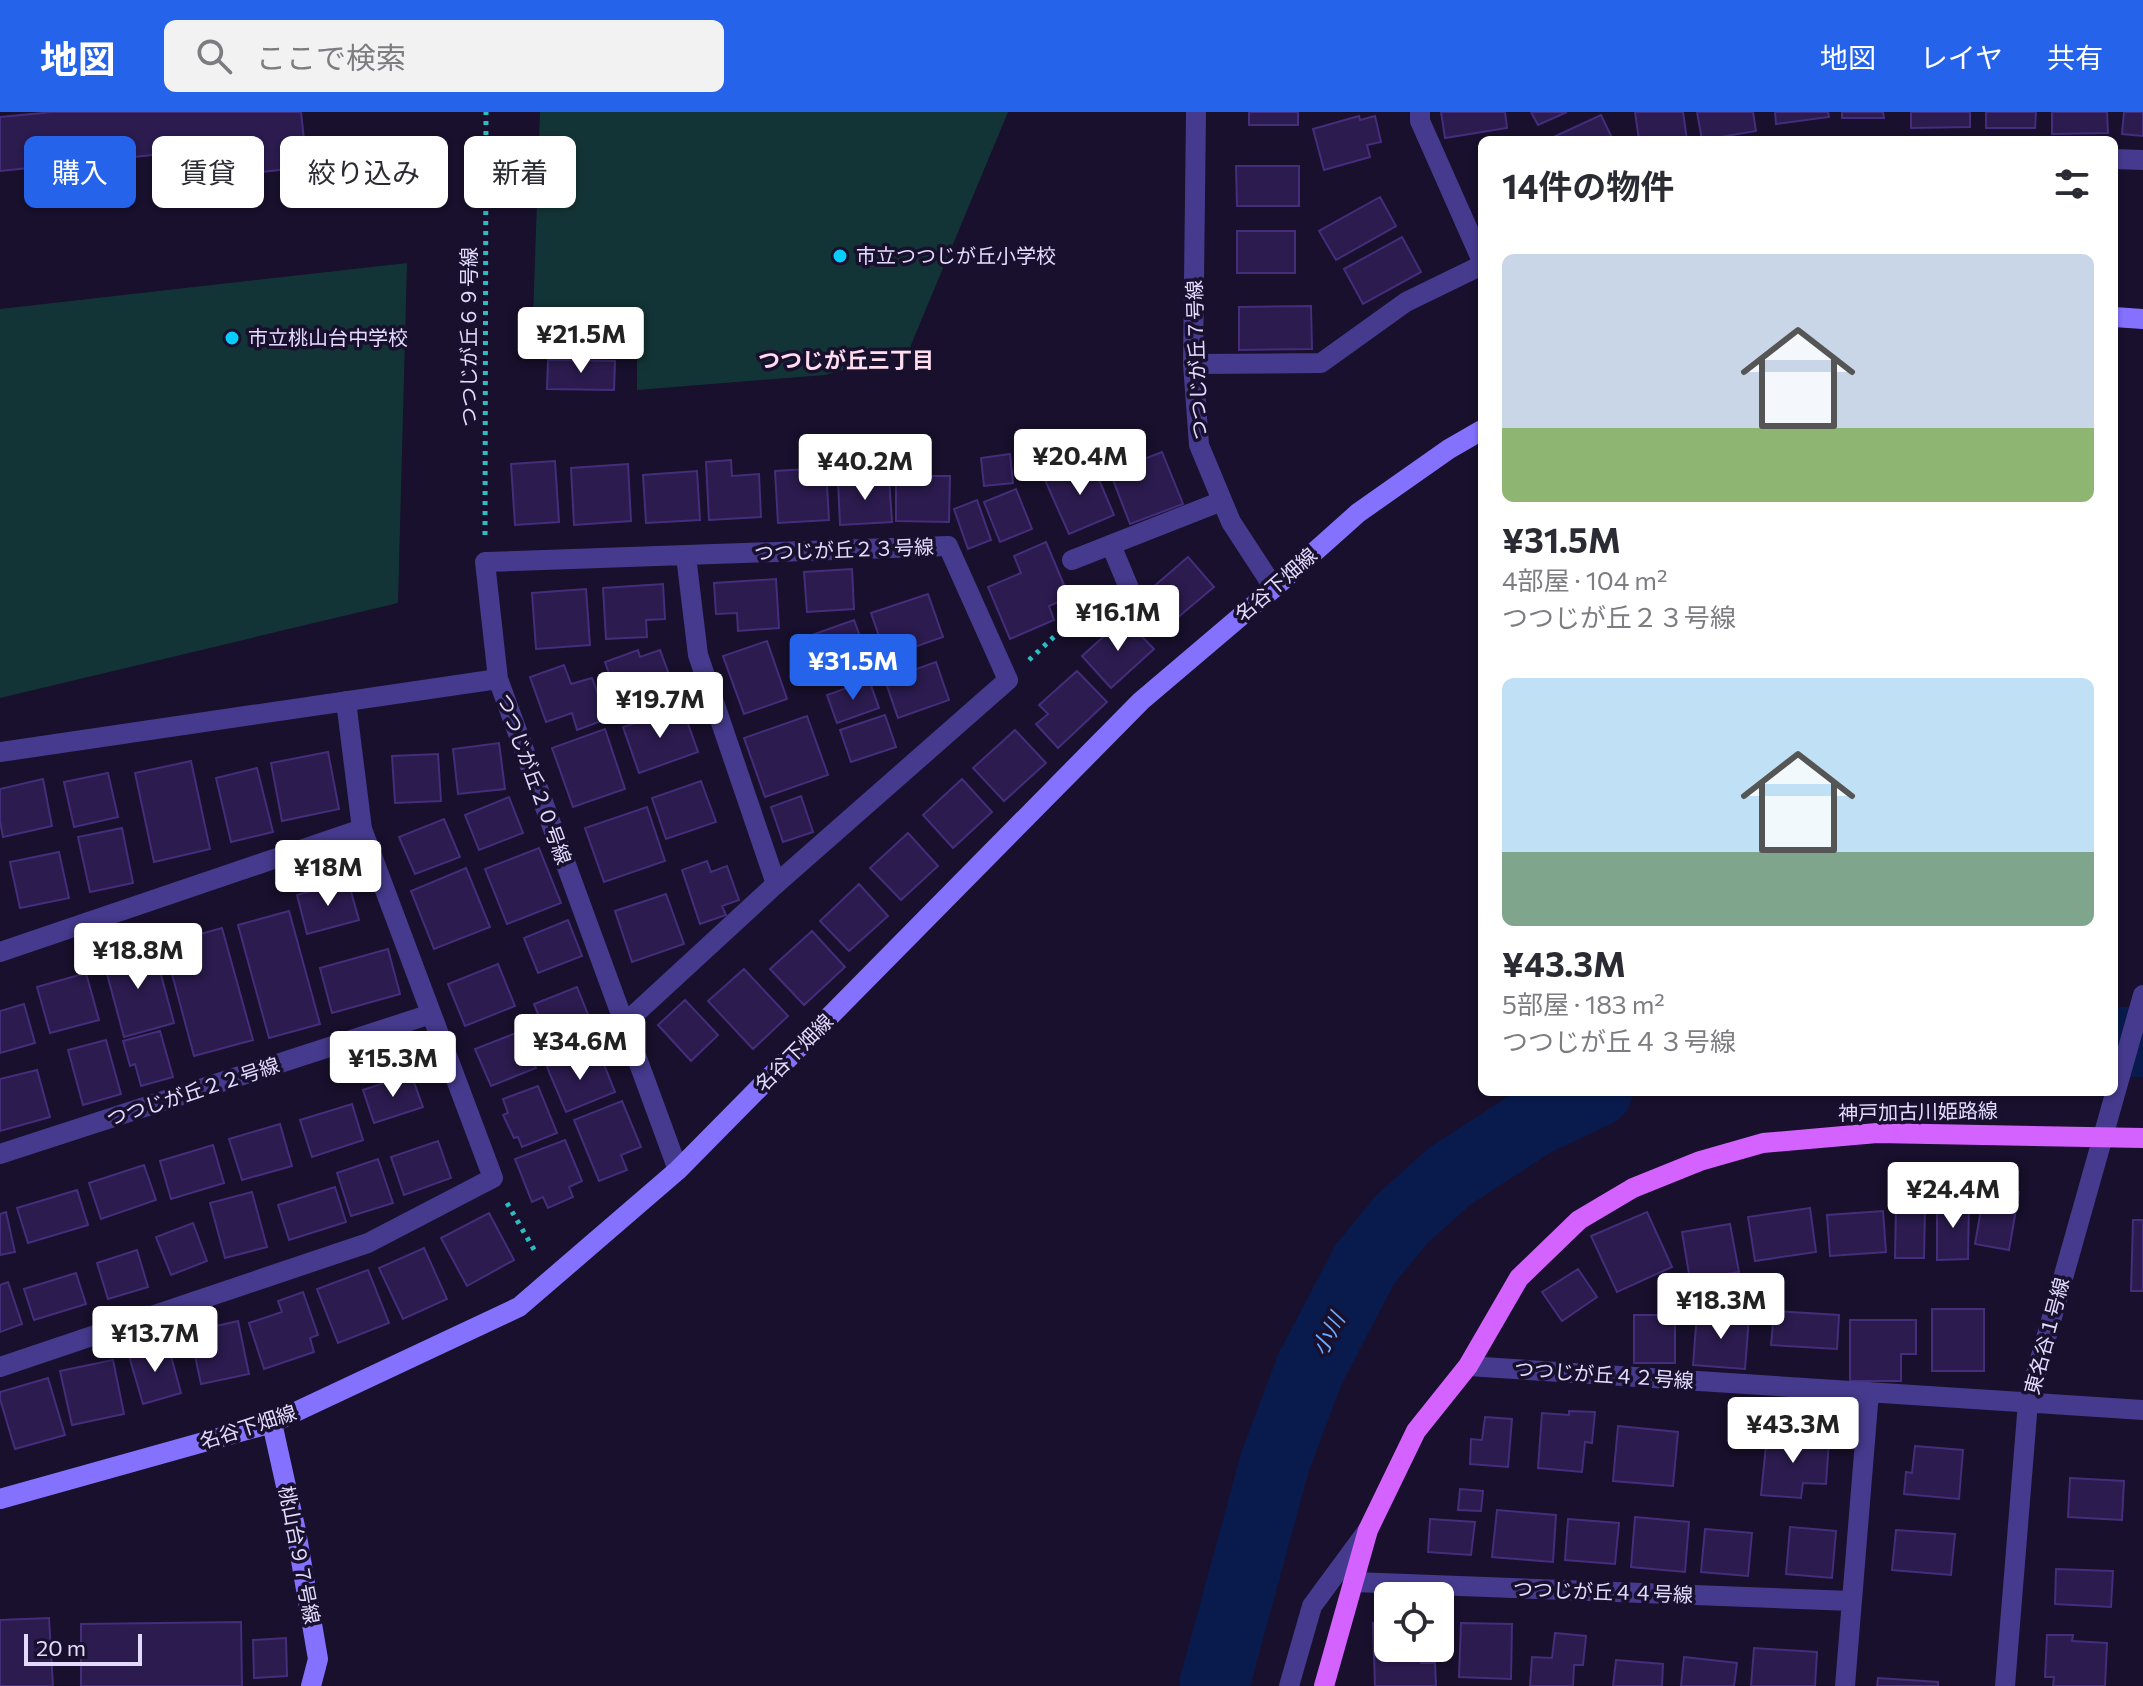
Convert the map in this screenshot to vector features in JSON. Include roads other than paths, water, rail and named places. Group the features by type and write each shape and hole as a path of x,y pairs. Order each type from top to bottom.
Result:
{"main road":[{"name":"神戸加古川姫路線","path":"1324,1686 1368,1530 1416,1431 1468,1366 1519,1278 1579,1220 1633,1188 1700,1161 1763,1143 1877,1133 2143,1138"}],"street":[{"name":"つつじが丘７号線","path":"1196,112 1193,364 1199,445 1231,522 1274,588"},
{"path":"1420,112 1420,121 1478,254"},
{"path":"2118,159 2143,160"},
{"path":"1193,364 1321,363 1406,302 1478,265"},
{"path":"2118,317 2143,319"},
{"name":"名谷下畑線","path":"0,1499 272,1423 519,1307 678,1170 1141,701 1358,513 1478,432"},
{"path":"1072,560 1222,501"},
{"path":"1111,545 1126,580"},
{"name":"つつじが丘２３号線","path":"498,679 485,562 948,546 1008,680 776,884"},
{"path":"624,1024 776,884 698,655 686,556"},
{"name":"つつじが丘２０号線","path":"0,752 498,679 678,1170"},
{"path":"0,1367 368,1243 493,1178 362,829 346,701"},
{"path":"0,952 362,829"},
{"name":"東名谷１号線","path":"2118,1082 2143,995"},
{"name":"つつじが丘２２号線","path":"0,1154 431,1014"},
{"name":"東名谷１号線","path":"2005,1686 2028,1402 2114,1096"},
{"name":"つつじが丘４２号線","path":"1468,1366 2143,1410"},
{"path":"1845,1686 1869,1392"},
{"name":"桃山台９７号線","path":"272,1423 296,1531 318,1659 311,1686"},
{"path":"1289,1686 1312,1606 1368,1530"},
{"name":"つつじが丘４４号線","path":"1354,1582 1852,1601"}],"waterway":[{"name":"小川","path":"2118,1042 2143,1042"},
{"name":"小川","path":"1214,1686 1275,1462 1310,1369 1365,1264 1402,1219 1450,1176 1535,1121 1588,1096"}],"place":[{"name":"市立つつじが丘小学校","path":"840,256"},
{"name":"市立桃山台中学校","path":"232,338"}],"district":[{"name":"つつじが丘三丁目","path":"846,360"}]}
